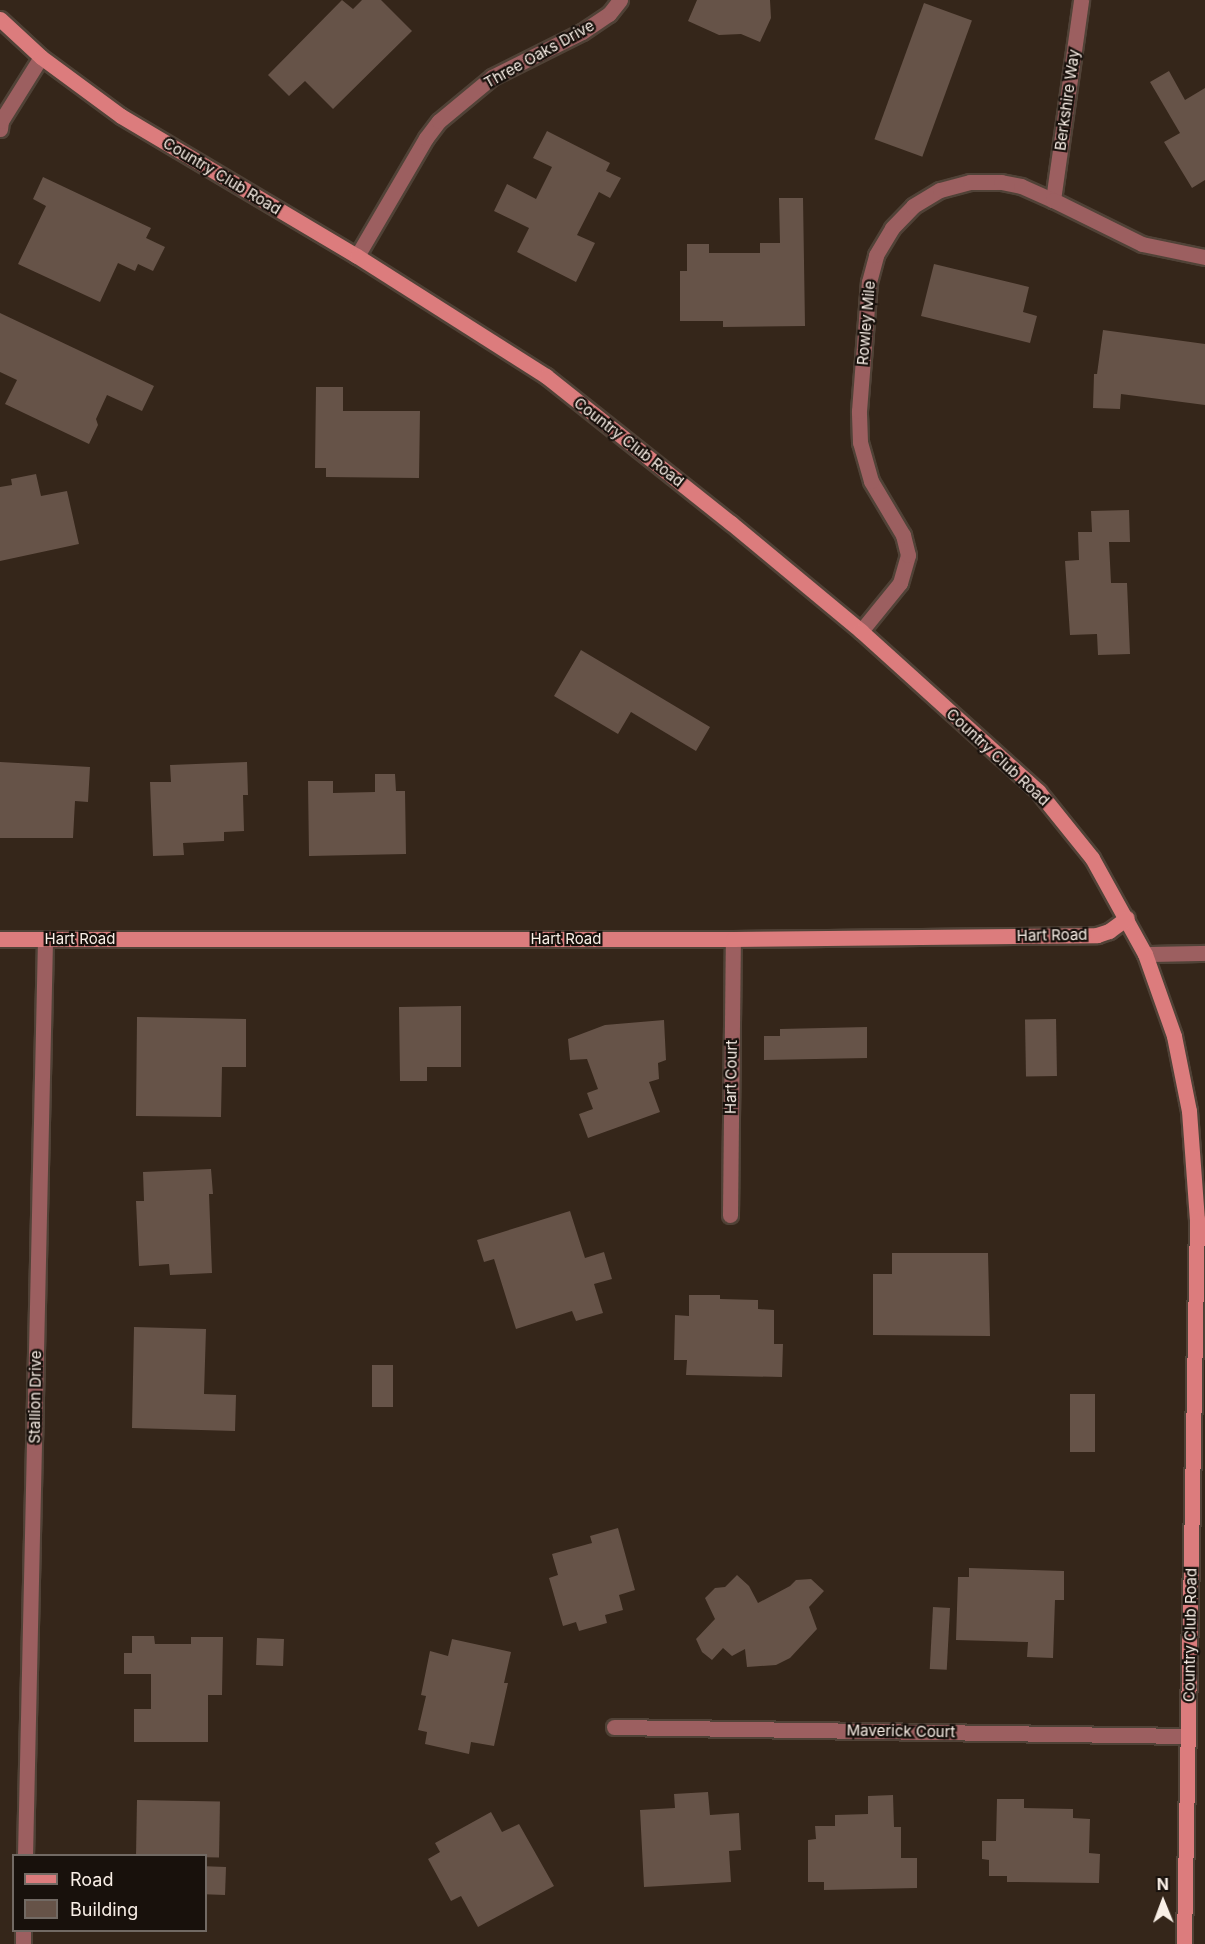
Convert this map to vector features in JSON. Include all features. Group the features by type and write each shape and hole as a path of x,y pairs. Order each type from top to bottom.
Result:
{"main road":[{"name":"Country Club Road","path":"0,19 41,57 121,116 357,256 546,376 731,523 861,632 1038,791 1092,858 1145,954 1174,1036 1189,1112 1197,1219 1184,1944"},
{"name":"Hart Road","path":"0,939 733,939 1096,935 1109,931 1127,918"}],"street":[{"name":"Three Oaks Drive","path":"357,256 426,138 439,121 492,77 582,32 609,14 620,0"},
{"name":"Berkshire Way","path":"1053,200 1081,0"},
{"path":"0,129 0,121 41,57"},
{"name":"Rowley Mile","path":"861,632 900,583 908,555 903,535 871,482 860,442 859,411 869,282 876,255 892,228 913,206 940,190 970,182 1001,182 1021,186 1053,200 1142,244 1205,257"},
{"name":"Stallion Drive","path":"25,1854 45,939"},
{"name":"Hart Court","path":"730,1215 733,939"},
{"path":"1145,954 1205,953"},
{"name":"Maverick Court","path":"614,1727 1188,1736"}],"building":[{"path":"342,0 353,9 362,0 381,0 412,31 333,109 305,81 289,96 268,75"},
{"path":"697,0 770,0 771,18 760,42 741,34 719,35 688,21"},
{"path":"924,3 972,20 922,157 874,139"},
{"path":"1169,71 1185,100 1205,88 1205,180 1192,188 1164,142 1180,133 1150,82"},
{"path":"547,131 610,163 606,171 621,178 610,198 599,192 577,235 595,243 576,282 517,252 529,228 494,211 507,184 536,199 552,167 533,158"},
{"path":"43,177 151,228 146,238 165,247 153,271 138,264 135,271 118,263 100,302 18,264 46,206 33,199"},
{"path":"779,198 803,198 805,326 723,327 723,321 680,321 680,271 687,271 687,244 709,244 709,253 760,253 760,243 780,243"},
{"path":"934,264 1029,287 1023,312 1037,316 1030,343 921,316"},
{"path":"0,313 154,386 142,411 107,395 96,419 98,425 89,444 5,404 17,380 0,372"},
{"path":"1103,330 1205,344 1205,405 1121,394 1120,409 1093,408 1094,374 1097,374"},
{"path":"316,387 343,387 343,411 420,411 419,478 326,477 326,468 315,468"},
{"path":"36,474 41,496 67,491 79,544 0,561 0,487 12,485 11,479"},
{"path":"1129,510 1130,542 1109,542 1111,583 1127,583 1130,654 1098,655 1097,634 1070,635 1065,561 1079,560 1078,532 1092,532 1091,511"},
{"path":"581,650 710,727 696,751 631,712 618,734 554,696"},
{"path":"0,762 90,767 88,802 75,801 73,838 0,838"},
{"path":"247,762 248,795 243,795 244,831 224,832 224,841 183,843 184,855 153,856 150,782 171,782 170,765"},
{"path":"375,774 395,774 396,791 405,791 406,854 309,856 308,781 333,781 333,793 375,792"},
{"path":"461,1006 461,1067 427,1067 427,1081 400,1081 399,1007"},
{"path":"137,1017 246,1019 246,1067 222,1067 221,1117 136,1116"},
{"path":"1056,1019 1057,1076 1026,1077 1025,1020"},
{"path":"664,1020 666,1060 658,1063 659,1079 649,1082 660,1112 588,1138 579,1114 593,1109 587,1093 598,1089 587,1059 570,1060 568,1039 605,1025"},
{"path":"867,1027 867,1058 764,1060 764,1036 780,1036 780,1029"},
{"path":"211,1169 213,1194 209,1194 212,1273 170,1275 169,1264 139,1266 136,1201 144,1201 143,1172"},
{"path":"570,1211 585,1258 604,1252 612,1279 594,1284 603,1313 576,1321 572,1311 516,1329 494,1259 484,1262 477,1240"},
{"path":"892,1253 988,1253 990,1336 873,1335 873,1274 892,1274"},
{"path":"689,1295 720,1295 720,1299 758,1300 758,1309 774,1310 774,1344 783,1344 782,1377 686,1375 687,1360 674,1360 675,1315 689,1316"},
{"path":"134,1327 206,1329 204,1394 236,1395 235,1431 132,1428"},
{"path":"372,1365 393,1365 393,1407 372,1407"},
{"path":"1070,1394 1095,1394 1095,1452 1070,1452"},
{"path":"618,1528 635,1590 619,1595 623,1610 605,1615 607,1623 579,1631 576,1622 563,1626 549,1578 558,1575 552,1554 592,1543 590,1536"},
{"path":"969,1568 1064,1571 1064,1600 1055,1600 1053,1658 1027,1657 1028,1642 956,1640 958,1577 969,1577"},
{"path":"737,1575 749,1586 758,1603 790,1586 796,1580 811,1579 824,1591 809,1607 817,1629 790,1658 776,1665 747,1667 745,1649 732,1656 723,1648 712,1660 702,1652 696,1639 715,1619 705,1598 715,1588 725,1587"},
{"path":"933,1607 950,1608 947,1670 930,1669"},
{"path":"132,1636 154,1636 155,1644 191,1644 191,1637 223,1637 222,1695 208,1695 208,1742 134,1742 134,1709 151,1709 151,1674 124,1674 124,1653 132,1653"},
{"path":"257,1638 284,1639 283,1666 256,1665"},
{"path":"452,1639 511,1652 504,1683 508,1683 494,1746 471,1742 469,1754 425,1744 427,1732 418,1730 426,1696 421,1695 430,1651 448,1656"},
{"path":"708,1792 710,1815 739,1813 741,1850 729,1851 731,1882 644,1887 640,1810 675,1808 674,1794"},
{"path":"893,1795 894,1827 901,1827 901,1858 917,1858 917,1888 824,1890 824,1882 808,1882 808,1840 816,1839 815,1826 835,1826 835,1815 868,1814 868,1796"},
{"path":"997,1799 1024,1799 1024,1808 1073,1809 1073,1818 1090,1819 1089,1853 1100,1854 1099,1883 1007,1882 1007,1876 989,1876 989,1860 982,1859 982,1841 996,1841"},
{"path":"137,1800 220,1801 219,1857 207,1857 207,1854 136,1854"},
{"path":"491,1812 502,1832 519,1824 554,1886 478,1927 461,1896 451,1901 428,1859 440,1852 435,1843"},
{"path":"207,1866 226,1867 225,1895 207,1894"}]}
